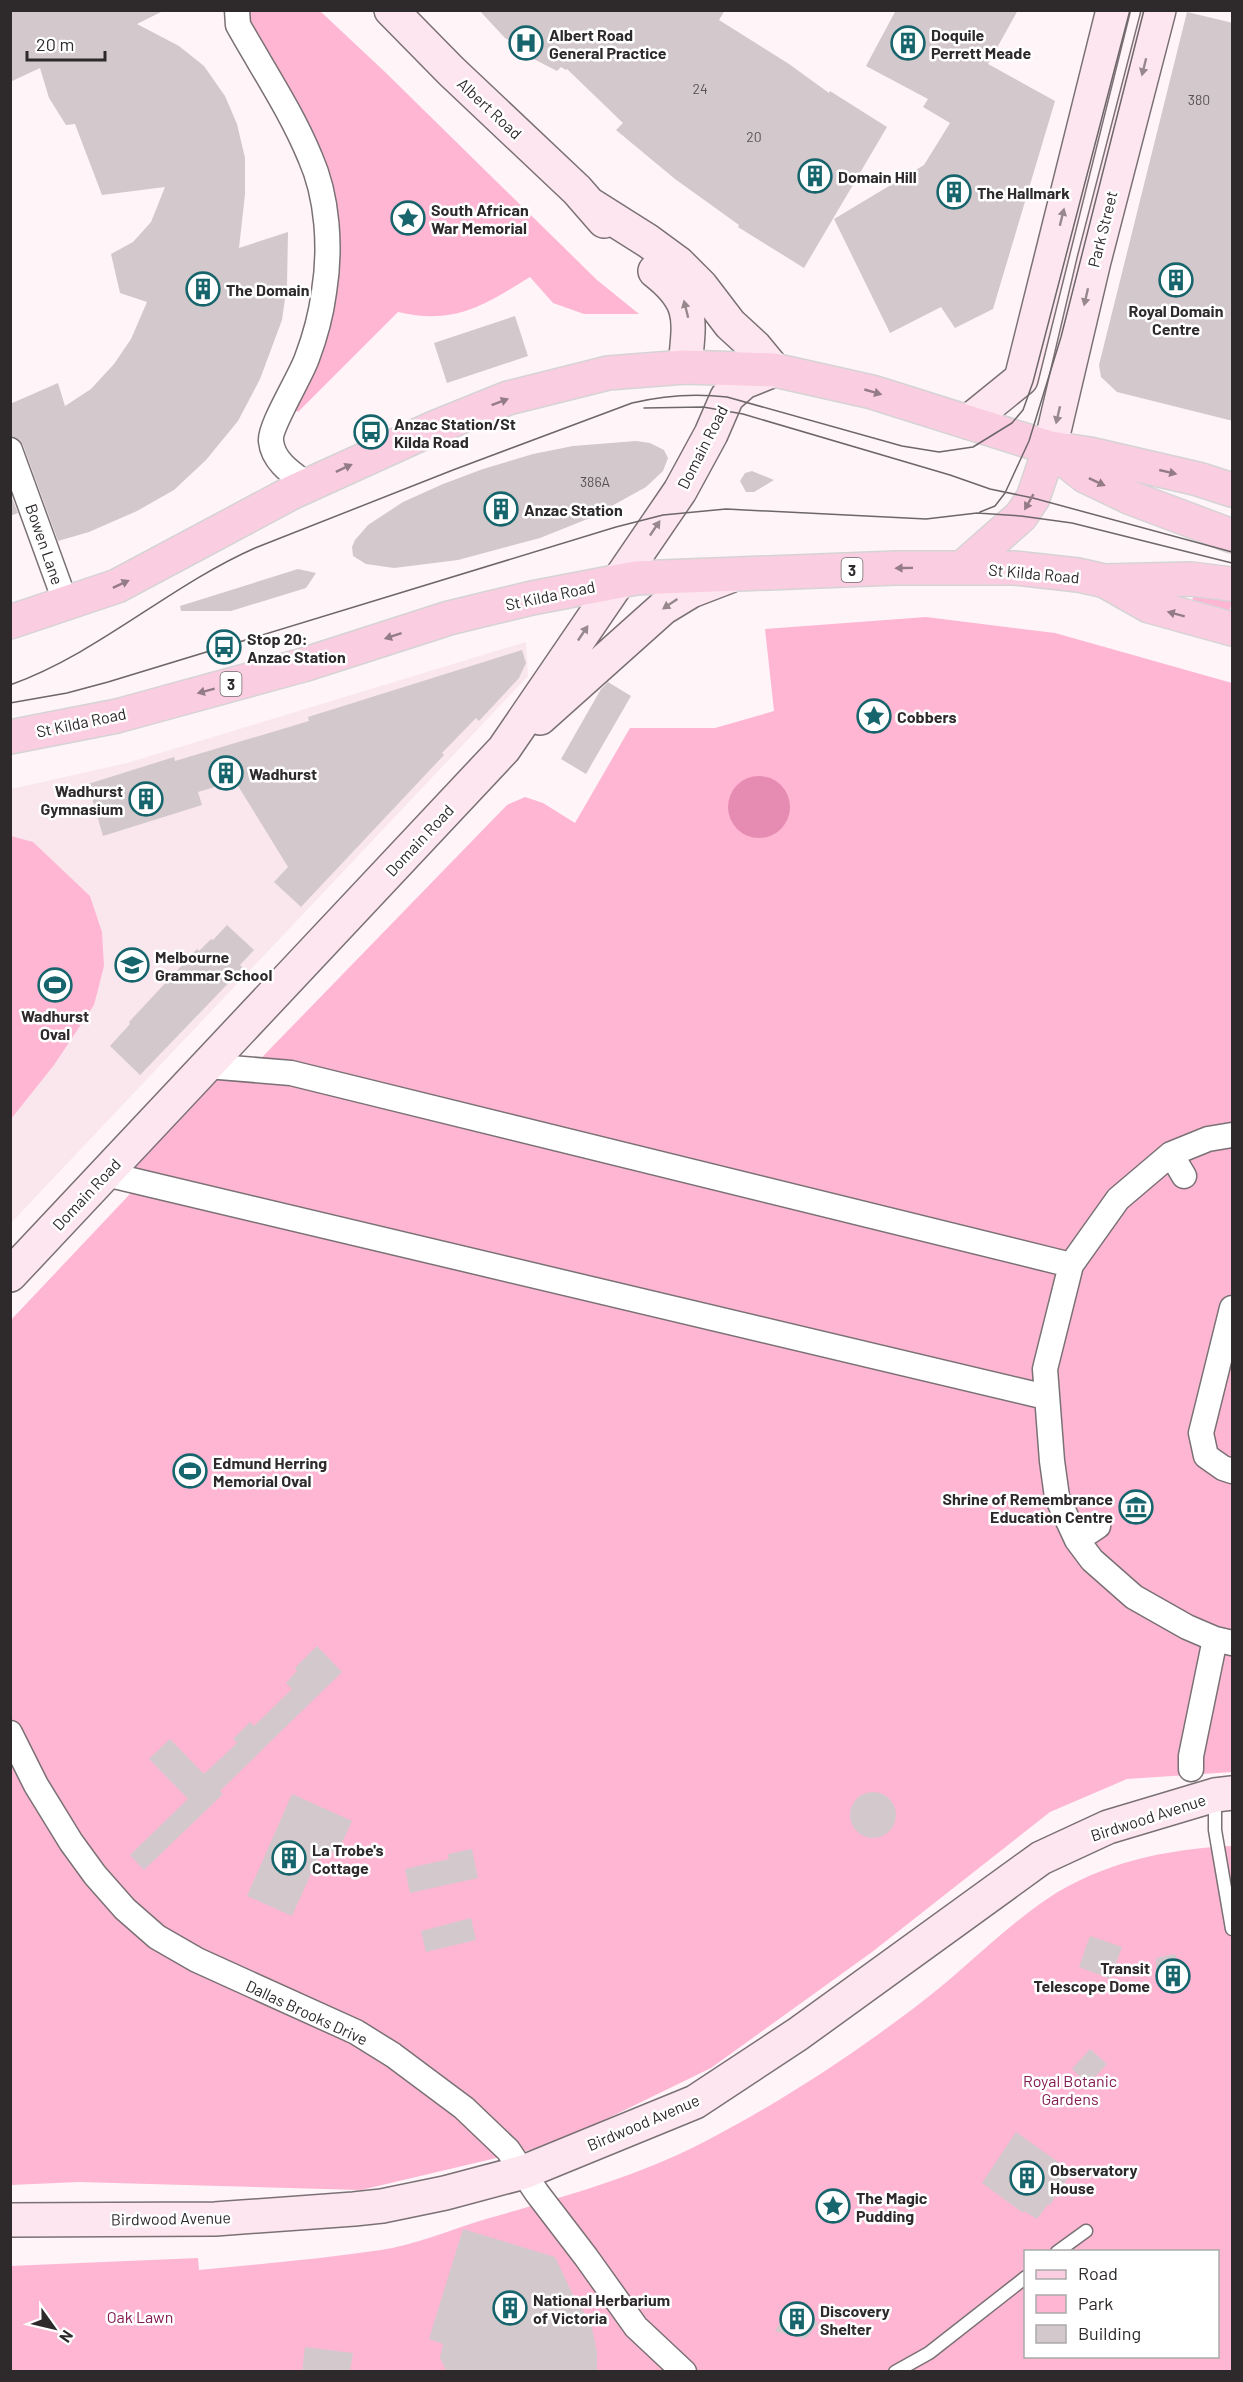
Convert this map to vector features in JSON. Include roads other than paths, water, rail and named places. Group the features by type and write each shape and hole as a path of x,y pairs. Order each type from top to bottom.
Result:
{"main road":[{"path":"10,622 117,586 308,485 416,435 508,399 608,373 685,367 774,370 873,392 1050,448 1090,454 1198,479 1233,490"},
{"path":"1050,448 1085,476 1131,498 1233,536"},
{"path":"962,568 1021,516 1033,498 1050,448"},
{"name":"St Kilda Road","path":"10,737 117,716 303,665 448,618 532,597 636,578 742,573 1014,568 1078,575 1105,581 1191,579 1233,584"},
{"name":"St Kilda Road","path":"1105,581 1149,606 1233,629"}],"street":[{"path":"237,10 237,24 311,158 321,190 327,233 325,288 320,318 296,384 270,439 283,466 308,485"},
{"name":"Albert Road","path":"391,10 591,205 627,249 666,280 684,299 689,322 685,367"},
{"path":"968,422 1022,379 1113,10"},
{"name":"Park Street","path":"1050,448 1094,261 1159,10"},
{"name":"Albert Road","path":"591,205 678,263 701,286 730,324 755,347 774,370"},
{"name":"Domain Road","path":"10,1275 504,749 685,483 711,434 727,397 744,382 774,370"},
{"name":"Bowen Lane","path":"10,450 66,604"},
{"path":"504,749 663,608 691,591 742,573"},
{"path":"207,1066 291,1074 1071,1265"},
{"path":"1191,1769 1191,1756 1224,1641 1179,1623 1134,1597 1098,1566 1077,1540 1057,1497 1046,1397 1046,1369 1071,1265 1118,1199 1171,1154 1208,1139 1233,1134"},
{"path":"1171,1154 1184,1176"},
{"path":"106,1174 1046,1397"},
{"path":"1233,1308 1202,1432 1206,1456 1223,1468 1233,1471"},
{"path":"1077,1540 1098,1526"},
{"name":"Dallas Brooks Drive","path":"10,1733 36,1785 71,1842 95,1875 125,1909 157,1937 197,1960 356,2032 393,2055 464,2108 508,2150 636,2328 684,2372"},
{"name":"Birdwood Avenue","path":"10,2220 215,2219 354,2209 382,2206 445,2193 524,2172 695,2102 808,2027 1041,1858 1107,1827 1224,1794"}],"lane":[{"path":"1224,1794 1215,1830 1233,1929"},
{"path":"1060,2250 1086,2231"},
{"path":"895,2372 929,2353 1024,2279"}],"tram line":[{"path":"10,685 74,655 223,563 255,548 632,403 679,396 727,397 902,446 939,452 973,447 1012,423 1023,410 1033,382 1130,10"},
{"path":"980,512 995,506 1005,493 1029,441 1061,337 1144,10"},
{"path":"644,408 703,407 743,414 990,489 1033,498 1232,552"},
{"path":"10,703 67,693 108,682 616,527 663,515 726,509 926,519 977,513 1021,516 1072,523 1232,563"}],"place":[{"name":"Albert Road General Practice","path":"526,43"},
{"name":"Doquile Perrett Meade","path":"908,43"},
{"name":"Domain Hill","path":"815,176"},
{"name":"The Hallmark","path":"954,192"},
{"name":"South African War Memorial","path":"408,218"},
{"name":"Royal Domain Centre","path":"1176,280"},
{"name":"The Domain","path":"203,289"},
{"name":"Anzac Station/St Kilda Road","path":"371,432"},
{"name":"Anzac Station","path":"501,509"},
{"name":"Stop 20: Anzac Station","path":"224,647"},
{"name":"Cobbers","path":"874,716"},
{"name":"Wadhurst","path":"226,773"},
{"name":"Wadhurst Gymnasium","path":"146,799"},
{"name":"Melbourne Grammar School","path":"132,965"},
{"name":"Wadhurst Oval","path":"55,985"},
{"name":"Edmund Herring Memorial Oval","path":"190,1471"},
{"name":"Shrine of Remembrance Education Centre","path":"1136,1507"},
{"name":"La Trobe's Cottage","path":"289,1858"},
{"name":"Transit Telescope Dome","path":"1173,1976"},
{"name":"Observatory House","path":"1027,2178"},
{"name":"The Magic Pudding","path":"833,2206"},
{"name":"National Herbarium of Victoria","path":"510,2308"},
{"name":"Discovery Shelter","path":"797,2319"}],"park label":[{"name":"Royal Botanic Gardens","path":"1070,2089"},
{"name":"Oak Lawn","path":"140,2316"}]}
